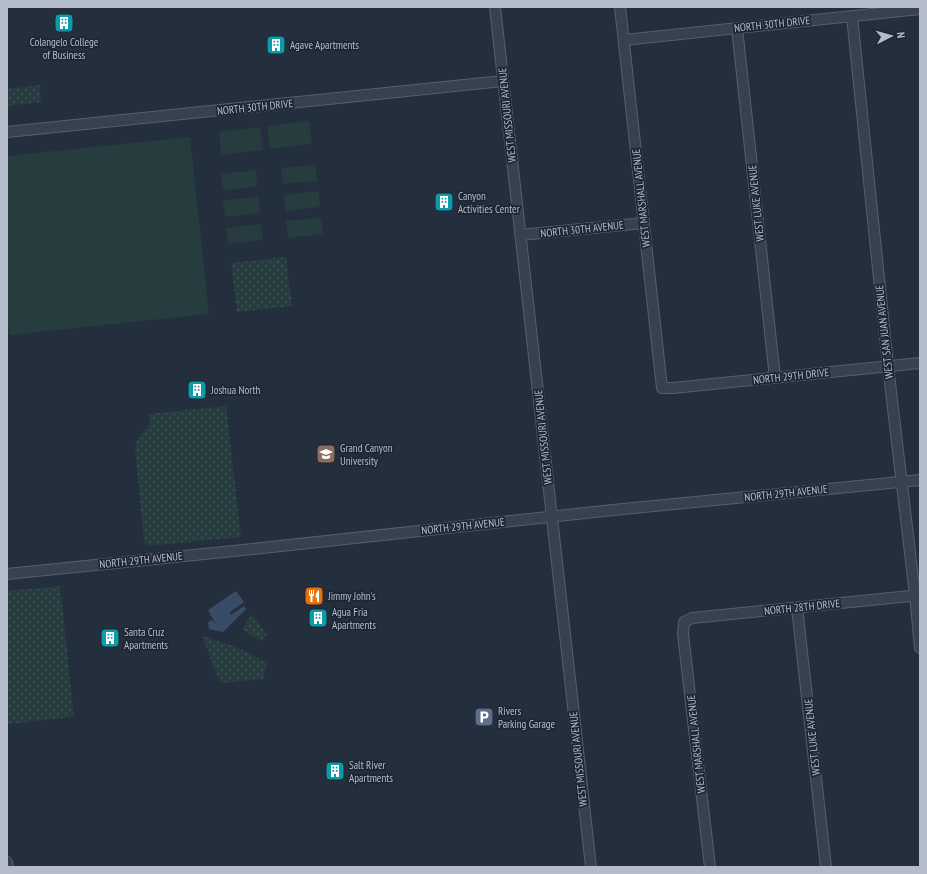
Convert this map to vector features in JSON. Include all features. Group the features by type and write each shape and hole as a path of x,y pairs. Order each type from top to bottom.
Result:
{"street":[{"name":"WEST MISSOURI AVENUE","path":"495,7 591,867"},
{"name":"WEST MARSHALL AVENUE","path":"620,7 662,388"},
{"name":"NORTH 30TH DRIVE","path":"624,40 920,9"},
{"name":"WEST SAN JUAN AVENUE","path":"852,16 888,366 917,595 920,648"},
{"name":"WEST LUKE AVENUE","path":"737,28 776,378"},
{"name":"NORTH 30TH DRIVE","path":"7,132 503,81"},
{"name":"NORTH 30TH AVENUE","path":"520,235 644,223"},
{"name":"NORTH 29TH DRIVE","path":"662,388 920,363"},
{"name":"NORTH 29TH AVENUE","path":"7,574 254,550 552,517 920,480"},
{"name":"NORTH 28TH DRIVE","path":"684,622 692,618 917,595"},
{"name":"WEST LUKE AVENUE","path":"797,608 826,867"},
{"name":"WEST MARSHALL AVENUE","path":"684,622 683,634 710,867"},
{"path":"7,862 8,867"}],"green space":[{"path":"40,85 41,102 7,106 7,89"},
{"path":"309,121 312,144 270,149 267,126"},
{"path":"260,127 263,150 221,155 219,132"},
{"path":"190,137 209,314 9,335 7,317 7,156"},
{"path":"316,165 317,181 283,184 281,168"},
{"path":"256,170 257,187 223,190 221,174"},
{"path":"319,191 320,207 286,211 284,195"},
{"path":"258,197 260,213 225,217 223,200"},
{"path":"321,218 323,234 288,238 286,221"},
{"path":"261,224 263,240 228,244 226,228"},
{"path":"286,257 292,306 237,312 231,263"},
{"path":"226,406 241,537 147,546 144,541 135,446 139,437 150,424 149,414"},
{"path":"60,586 74,717 7,724 7,591"},
{"path":"252,614 267,635 261,641 242,629"},
{"path":"202,636 234,646 267,663 263,679 220,683"}],"water":[{"path":"236,591 244,602 230,612 231,615 244,606 246,609 223,632 209,629 208,622 212,620 216,624 208,610"}],"place":[{"name":"Colangelo College of Business","path":"64,23"},
{"name":"Agave Apartments","path":"276,45"},
{"name":"Canyon Activities Center","path":"444,202"},
{"name":"Joshua North","path":"197,390"},
{"name":"Grand Canyon University","path":"326,454"},
{"name":"Jimmy John's","path":"314,596"},
{"name":"Agua Fria Apartments","path":"318,618"},
{"name":"Santa Cruz Apartments","path":"110,638"},
{"name":"Rivers Parking Garage","path":"484,717"},
{"name":"Salt River Apartments","path":"335,771"}]}
